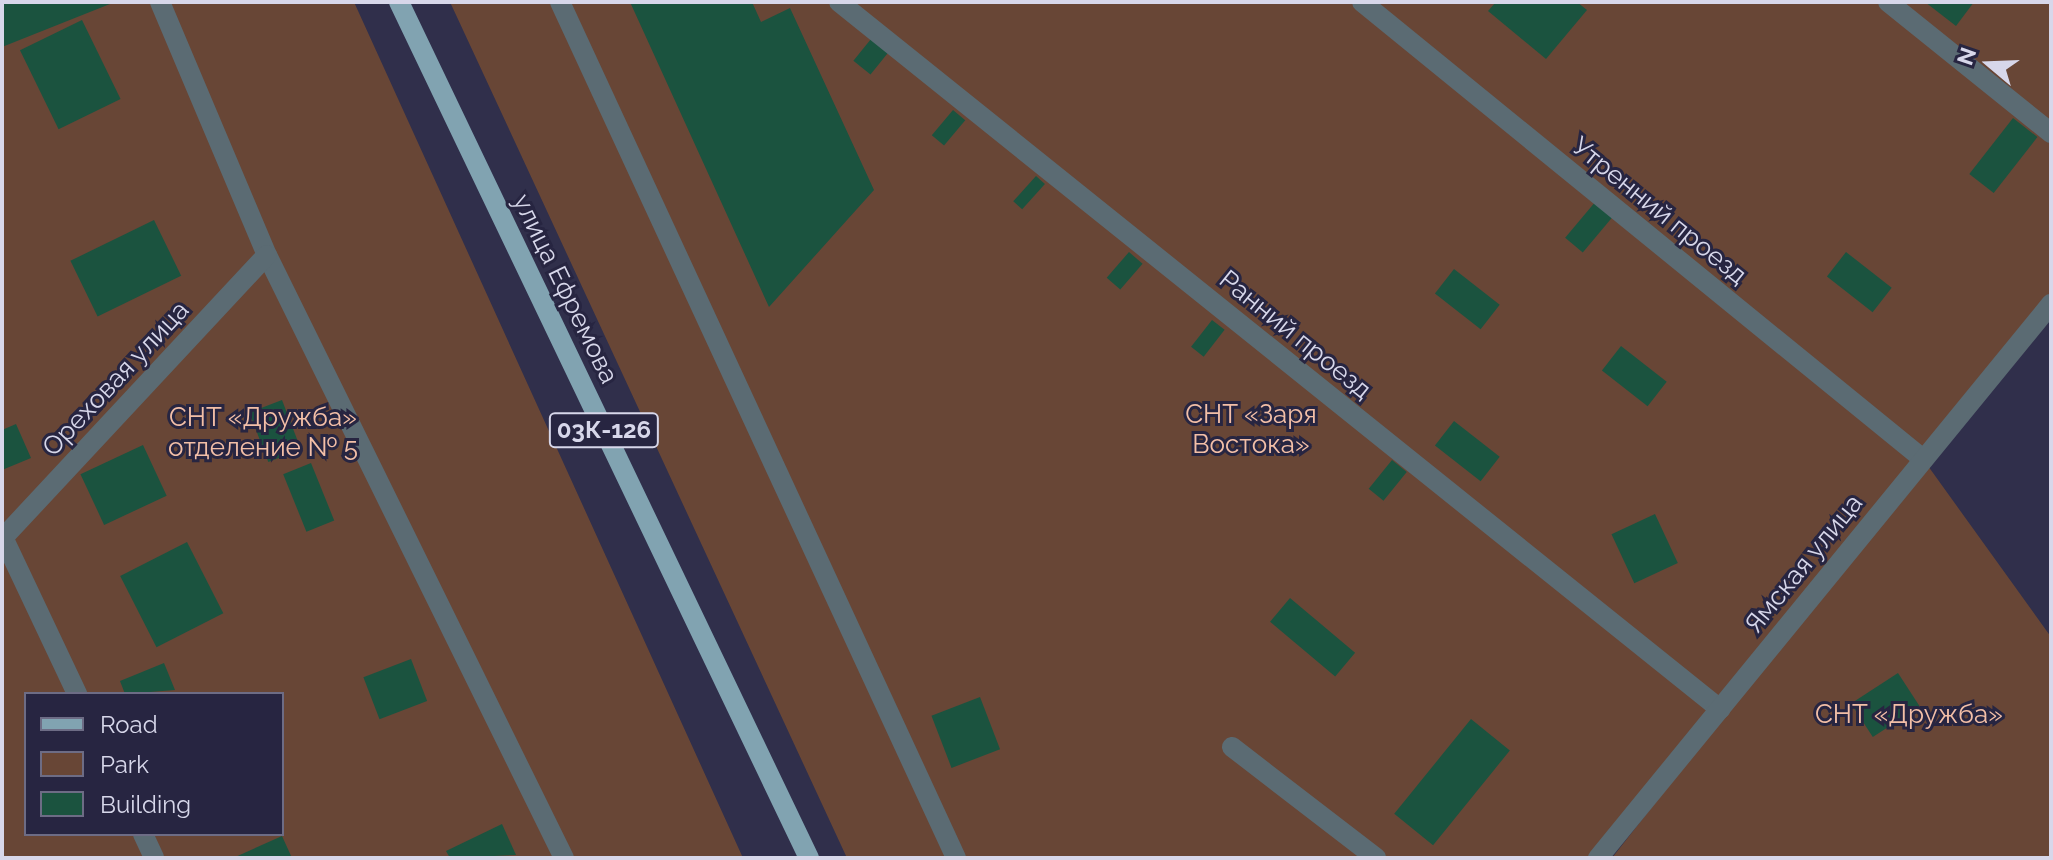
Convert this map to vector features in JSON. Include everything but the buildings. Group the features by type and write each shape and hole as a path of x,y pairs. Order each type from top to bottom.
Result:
{"main road":[{"name":"улица Ефремова","path":"399,2 809,858"}],"street":[{"path":"160,2 267,255 564,858"},
{"path":"560,2 956,858"},
{"name":"Ранний проезд","path":"839,2 1720,709"},
{"name":"Утренний проезд","path":"1362,2 1923,459"},
{"path":"1888,2 2051,133"},
{"name":"Ореховая улица","path":"2,537 267,255"},
{"name":"Ямская улица","path":"1598,858 2051,304"},
{"path":"2,537 76,692"},
{"path":"1232,747 1376,858"},
{"path":"144,836 154,858"}],"green space":[{"name":"СНТ «Дружба» отделение № 5","path":"2,2 354,2 743,858 2,858"},
{"name":"СНТ «Заря Востока»","path":"450,2 2051,2 2051,304 1923,459 2051,637 2051,858 1612,858 1902,487 1598,858 847,858"}],"park label":[{"name":"СНТ «Дружба»","path":"1909,715"}]}
